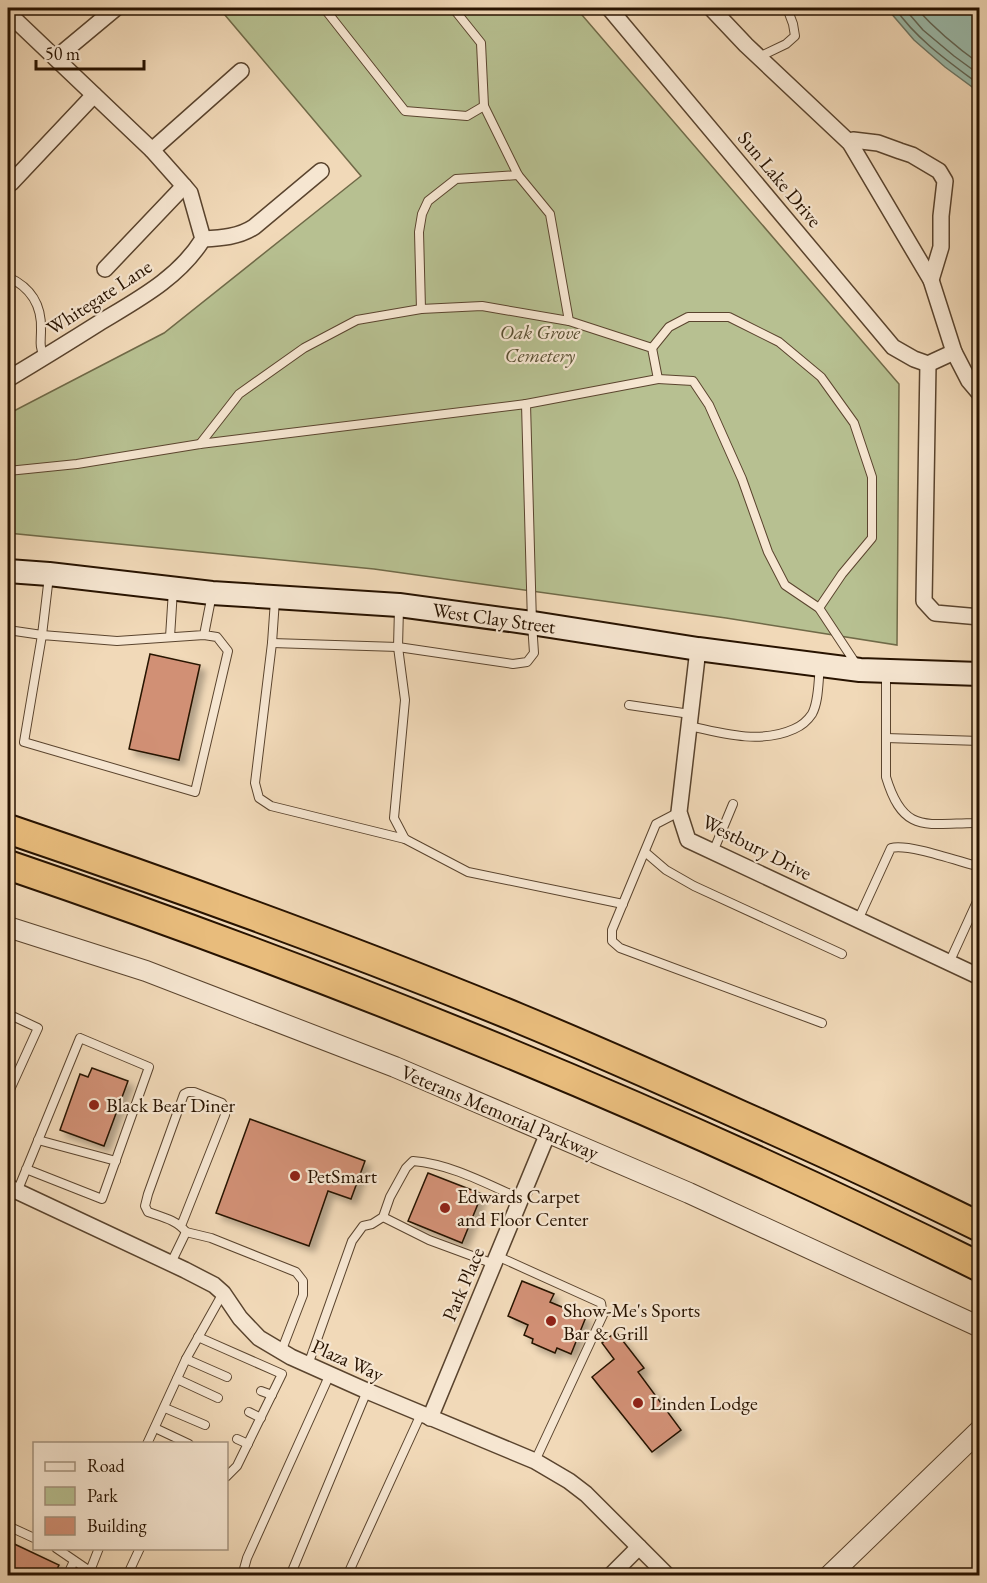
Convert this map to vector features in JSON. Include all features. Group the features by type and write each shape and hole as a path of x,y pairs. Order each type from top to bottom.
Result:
{"highway":[{"path":"8,829 248,913 519,1018 783,1134 980,1227"},
{"path":"8,865 264,956 508,1052 755,1160 980,1267"}],"main road":[{"name":"West Clay Street","path":"8,571 213,592 399,605 532,622 698,649 860,670 980,674"}],"street":[{"path":"56,58 117,8"},
{"name":"Sun Lake Drive","path":"609,8 893,347 928,364"},
{"path":"711,8 746,45 850,142 931,280 954,352 969,381 980,394"},
{"path":"8,13 152,150 184,186 190,193 203,239 229,237 246,232 321,171"},
{"path":"152,150 241,71"},
{"path":"11,183 94,95"},
{"path":"850,142 853,140 878,143 912,155 939,171 945,181 941,216 941,247 931,280"},
{"name":"Whitegate Lane","path":"105,269 184,186"},
{"name":"Whitegate Lane","path":"8,379 142,297 176,273 203,239"},
{"path":"954,352 928,364 924,601 935,613 980,617"},
{"name":"Westbury Drive","path":"698,649 679,812 688,840 980,977"},
{"name":"Veterans Memorial Parkway","path":"8,927 146,971 395,1068 689,1193 980,1327"},
{"name":"Park Place","path":"425,1416 496,1260 548,1133"},
{"name":"Plaza Way","path":"12,1190 214,1285 259,1338 281,1352 368,1392 534,1461 569,1481 586,1494 668,1575"},
{"path":"837,1573 980,1430"},
{"path":"610,1575 639,1547"}],"lane":[{"path":"324,8 405,111 467,117 484,106"},
{"path":"453,8 481,44 484,106 518,175 550,214 569,321"},
{"path":"759,57 786,44 795,36 787,8"},
{"path":"421,309 419,232 422,214 428,201 456,179 518,175"},
{"path":"8,277 26,288 32,296 39,313 42,330 40,347 44,357"},
{"path":"200,444 239,394 304,348 357,320 421,309 482,306 569,321 652,348"},
{"path":"658,379 652,348 669,327 688,316 729,317 779,342 821,377 854,423 872,477 872,538 842,574 819,608"},
{"path":"8,471 77,464 200,444 526,404 658,379 693,381 714,415 742,479 768,552 785,585 819,608 860,670"},
{"path":"272,643 398,647 513,664 527,662 534,653 526,404"},
{"path":"8,630 42,635 117,641 204,635 217,637 228,651 195,792 24,742 42,635 50,574"},
{"path":"170,637 173,588"},
{"path":"204,635 213,592"},
{"path":"275,596 272,643 255,783 259,798 271,807 405,839 468,872 623,904"},
{"path":"399,605 398,647 405,700 394,818 405,839"},
{"path":"629,705 690,720 741,736 766,737 783,734 801,725 812,714 821,665"},
{"path":"886,671 886,777 891,792 903,813 912,820 925,824 980,821"},
{"path":"886,738 980,741"},
{"path":"713,852 733,804"},
{"path":"679,812 656,824 612,930 612,941 620,948 822,1023"},
{"path":"858,920 891,848 920,851 980,867"},
{"path":"645,852 666,870 694,886 842,954"},
{"path":"949,963 980,895"},
{"path":"8,1014 38,1028 8,1094"},
{"path":"12,1190 26,1169 80,1038 149,1067 102,1199 26,1169"},
{"path":"171,1263 183,1229 225,1115 222,1103 194,1092 184,1094 145,1206 148,1212 169,1220 183,1229 296,1272 303,1281 303,1295 281,1352"},
{"path":"38,1140 116,1161"},
{"path":"308,1365 352,1241 363,1226 372,1224 382,1217 406,1168 413,1161 427,1162 468,1176 521,1199"},
{"path":"382,1217 429,1240 496,1260 601,1303 603,1315 564,1402 534,1461"},
{"path":"148,1442 186,1359 223,1293"},
{"path":"198,1338 282,1374 237,1466 228,1475"},
{"path":"186,1359 227,1377"},
{"path":"242,1575 247,1558 330,1374"},
{"path":"177,1379 218,1398"},
{"path":"261,1391 272,1395"},
{"path":"290,1575 368,1392"},
{"path":"165,1408 205,1425"},
{"path":"249,1412 261,1418"},
{"path":"347,1575 425,1416"},
{"path":"155,1428 187,1442"},
{"path":"237,1439 248,1444"},
{"path":"228,1462 237,1466"},
{"path":"8,1526 33,1538"},
{"path":"59,1550 93,1573 99,1550"},
{"path":"127,1575 139,1550"},
{"path":"67,1575 75,1561"}],"green space":[{"name":"Oak Grove Cemetery","path":"219,8 576,8 899,384 897,645 726,618 374,569 8,533 8,414 164,333 361,176"}],"water":[{"path":"888,8 979,8 979,92 914,40"}],"building":[{"path":"150,654 200,665 179,760 129,749"},
{"name":"Black Bear Diner","path":"92,1068 128,1081 104,1146 60,1130 80,1074 88,1077"},
{"name":"PetSmart","path":"250,1119 365,1161 351,1199 328,1191 309,1246 216,1213"},
{"name":"Edwards Carpet and Floor Center","path":"428,1173 482,1194 462,1243 408,1221"},
{"name":"Show-Me's Sports Bar & Grill","path":"522,1281 554,1294 550,1302 586,1317 571,1354 557,1348 555,1353 532,1343 533,1339 524,1335 528,1325 508,1316"},
{"name":"Linden Lodge","path":"616,1332 644,1368 638,1372 681,1430 652,1452 592,1377 614,1359 602,1343"},
{"path":"8,1541 59,1565 54,1575 8,1575"}],"place":[{"name":"Black Bear Diner","path":"94,1105"},
{"name":"PetSmart","path":"295,1176"},
{"name":"Edwards Carpet and Floor Center","path":"445,1208"},
{"name":"Show-Me's Sports Bar & Grill","path":"551,1321"},
{"name":"Linden Lodge","path":"638,1403"}]}
